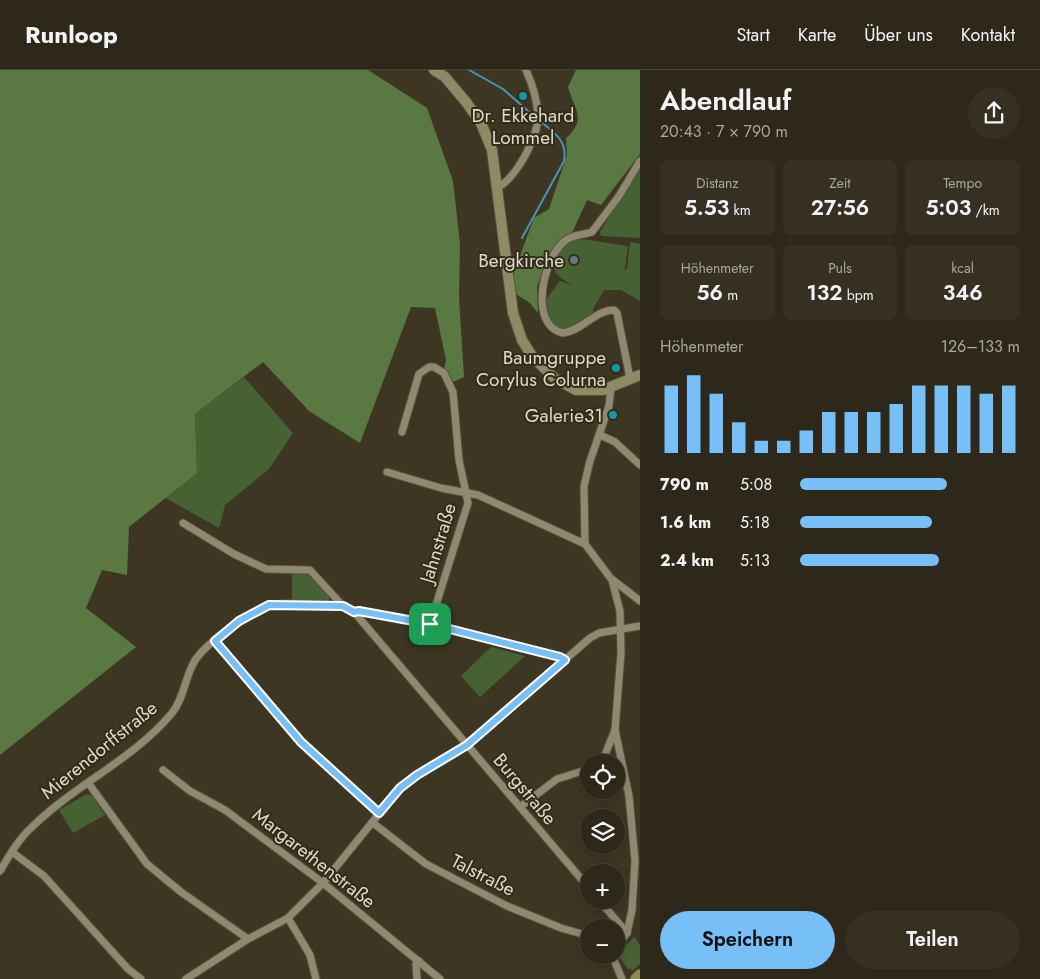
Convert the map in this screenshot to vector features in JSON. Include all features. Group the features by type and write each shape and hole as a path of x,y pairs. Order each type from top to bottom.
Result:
{"main road":[{"path":"434,70 450,83 481,123 492,150 513,313 522,340 543,369 566,386 587,392 611,388 635,376"},
{"path":"636,979 640,975"}],"street":[{"path":"497,188 510,180 514,174 526,153 537,119 531,82 526,70"},
{"path":"635,376 617,313 614,310 592,318 574,330 563,333 549,326 545,319 541,299 552,257 558,247 575,235 592,232 619,196 640,161"},
{"path":"402,432 419,374 429,367 440,370 448,380 453,392 459,460 467,494 478,495 585,544 612,580 640,601"},
{"path":"585,544 584,486 590,461 609,406 611,388"},
{"path":"600,435 615,442 640,466"},
{"name":"Jahnstraße","path":"387,472 467,494 466,511 430,624"},
{"name":"Burgstraße","path":"183,523 234,554 266,569 310,570 343,606 354,612 580,877"},
{"path":"612,580 620,611 621,653 615,730 629,796 635,861 632,910 625,936"},
{"name":"Mierendorffstraße","path":"0,871 30,828 152,734 174,711 194,662 239,621 269,605 343,606"},
{"path":"354,612 359,611 430,624 560,657 565,660"},
{"path":"186,979 248,939 288,918 323,883 400,788 417,775 467,745 590,638 620,628 640,626"},
{"path":"215,641 301,742 379,813"},
{"path":"605,754 615,730"},
{"name":"Margarethenstraße","path":"163,770 190,791 224,810 323,883 440,979"},
{"path":"520,807 557,779 580,772"},
{"path":"89,784 147,864 181,892 248,939"},
{"name":"Talstraße","path":"373,823 426,864 507,906 561,928 580,933"},
{"path":"12,852 44,876 128,969 141,979"},
{"path":"607,909 627,933"},
{"path":"288,918 310,955 316,979"},
{"path":"417,979 416,964 419,961"},
{"path":"616,964 622,979"}],"green space":[{"path":"0,70 368,70 427,108 453,181 460,244 459,297 464,377 453,382 444,369 446,360 435,308 411,307 360,443 309,411 263,362 195,414 197,473 129,527 127,575 102,570 86,608 136,647 0,755"},
{"path":"576,70 640,70 640,154 601,205 587,200 572,233 554,249 546,261 537,287 538,313 530,303 516,294 511,280 534,218 549,209 567,155 566,138 578,120 578,114 568,87"},
{"path":"640,166 640,238 601,236 600,232"},
{"path":"575,238 628,246 625,268 621,268 627,269 630,242 640,244 640,301 621,290 604,290 593,309 594,313 568,329 562,330 552,323 544,302 560,281 574,286 557,274 553,262 560,250"},
{"path":"244,377 293,433 269,469 225,505 219,528 164,497 197,473 195,414"},
{"path":"309,573 329,596 329,603 292,602 292,574"},
{"path":"491,647 525,656 480,697 461,676"},
{"path":"87,794 92,796 105,815 73,833 59,810"},
{"path":"634,937 640,945 640,964 633,970 628,969 624,964 625,946"}],"waterway":[{"path":"469,70 503,89 536,118"},
{"path":"522,238 564,161 565,154 562,142 555,133 540,121"}],"place":[{"name":"Dr. Ekkehard Lommel","path":"523,96"},
{"name":"Bergkirche","path":"574,260"},
{"name":"Baumgruppe Corylus Colurna","path":"616,368"},
{"name":"Galerie31","path":"613,415"}],"route":[{"path":"269,605 343,606 354,612 359,611 430,624 560,657 565,660 467,745 417,775 400,788 379,813 301,742 263,700 215,641 239,621 269,605"}]}
